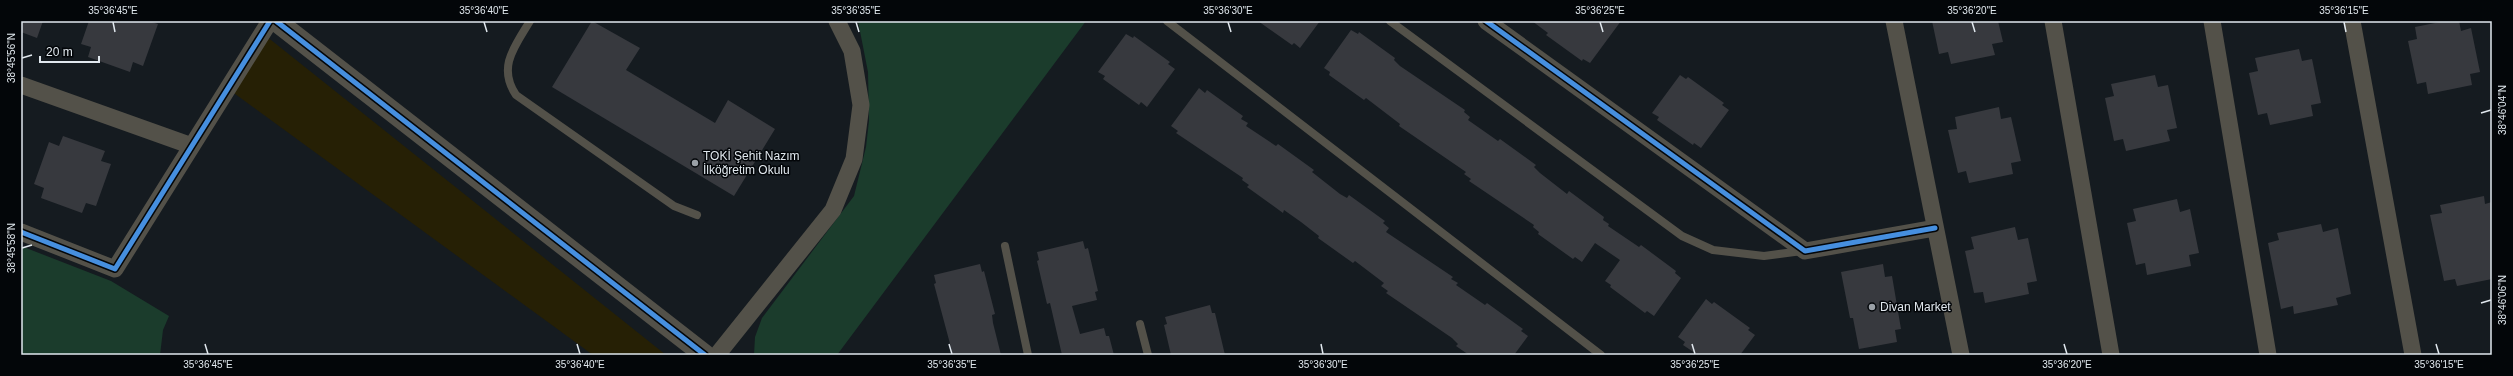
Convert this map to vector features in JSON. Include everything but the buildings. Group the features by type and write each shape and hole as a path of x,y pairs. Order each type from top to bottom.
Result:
{"street":[{"path":"21,232 115,269 270,21"},
{"path":"276,21 705,355"},
{"path":"717,355 833,210 854,159 861,105 852,50 838,21"},
{"path":"1486,21 1805,251 1935,228"},
{"path":"1894,21 1962,355"},
{"path":"2053,21 2111,355"},
{"path":"2212,21 2268,355"},
{"path":"2352,21 2413,355"},
{"path":"21,85 192,146"}],"lane":[{"path":"530,21 507,62 508,80 516,95 674,206 698,215"},
{"path":"1167,21 1601,355"},
{"path":"1390,21 1682,236 1713,250 1764,256 1805,251"},
{"path":"1005,246 1028,355"},
{"path":"1140,324 1148,355"}],"green space":[{"path":"858,21 1086,21 837,355 754,355 755,337 762,318 854,196 866,147 869,121 868,72"},
{"path":"21,246 111,281 169,316 163,330 160,355 21,355"}],"sand":[{"path":"266,36 666,355 593,355 231,91"}],"cycle path":[{"path":"21,232 115,269 270,21"},
{"path":"276,21 705,355"},
{"path":"1486,21 1805,251 1935,228"}],"place":[{"name":"TOKİ Şehit Nazım İlköğretim Okulu","path":"695,163"},
{"name":"Divan Market","path":"1872,307"}]}
